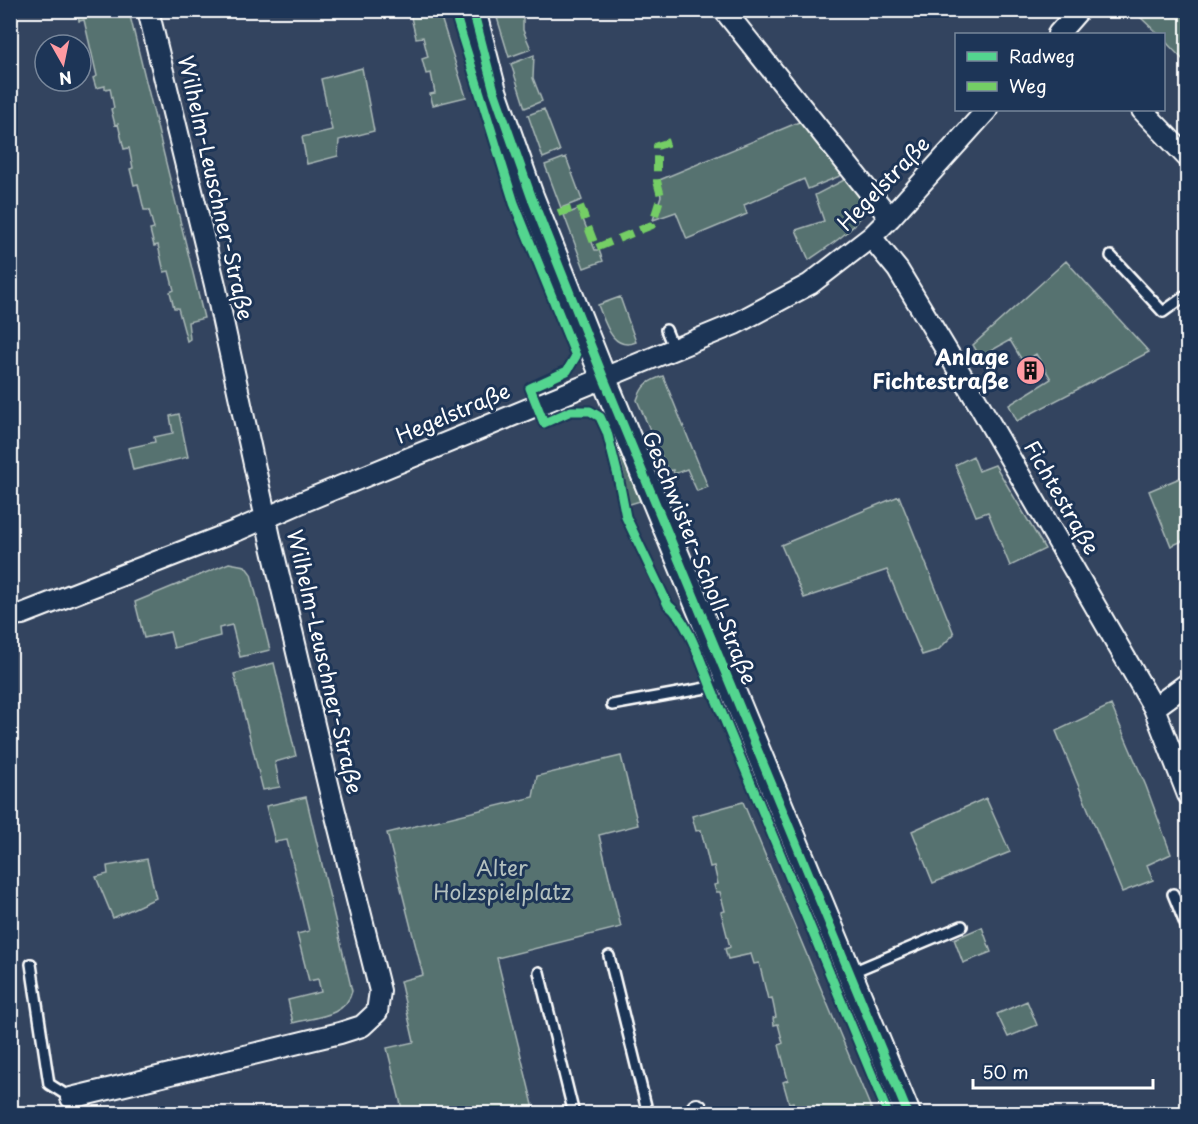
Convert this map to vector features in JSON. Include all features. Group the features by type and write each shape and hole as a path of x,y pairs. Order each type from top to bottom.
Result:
{"street":[{"name":"Wilhelm-Leuschner-Straße","path":"71,1106 362,1026 377,1012 380,991 329,788 266,519 215,285 148,10"},
{"name":"Geschwister-Scholl-Straße","path":"473,10 494,91 524,175 604,379 908,1113"},
{"path":"724,10 890,218"},
{"path":"1064,32 1079,10"},
{"name":"Hegelstraße","path":"10,615 22,614 266,519 300,502 735,324 810,284 871,237 986,111"},
{"path":"1143,111 1188,158"},
{"name":"Fichtestraße","path":"871,237 898,270 977,401 1154,708 1188,795"},
{"path":"1154,708 1188,683"}],"lane":[{"path":"1111,256 1163,312 1188,294"},
{"path":"666,330 674,349"},
{"path":"612,705 730,683"},
{"path":"1173,894 1188,931"},
{"path":"850,973 962,926"},
{"path":"609,956 648,1113"},
{"path":"31,964 49,1084 71,1106"},
{"path":"539,972 574,1113"}],"green space":[{"path":"77,11 123,11 130,16 204,318 188,322 190,339 187,341 178,308 174,308 170,292 174,290 169,271 164,272 158,245 154,246 150,230 154,229 149,210 144,210 138,184 134,185 130,169 133,168 129,148 124,149 118,124 115,125 111,109 114,108 110,88 105,89 105,86 96,88 93,78 97,76 93,59 93,33 87,33 84,20 79,21"},
{"path":"406,11 439,11 466,97 433,105 430,94 435,93 431,73 426,74 422,59 428,57 423,37 416,38 410,13"},
{"path":"495,11 523,11 523,30 531,49 509,57"},
{"path":"1139,11 1187,11 1187,64 1165,41 1165,33 1157,33 1138,15"},
{"path":"534,55 533,78 542,101 525,108 511,64"},
{"path":"362,68 374,131 339,140 338,156 307,164 302,137 332,130 321,79"},
{"path":"544,109 560,151 543,158 528,115"},
{"path":"804,120 845,174 808,189 804,179 744,205 747,214 687,239 676,212 653,220 661,196 657,181"},
{"path":"566,157 582,200 561,208 545,165"},
{"path":"848,178 864,198 865,209 854,226 809,260 796,230 824,221 815,195"},
{"path":"579,209 595,250 599,250 603,261 584,268 564,215"},
{"path":"1066,261 1149,352 1017,421 1009,405 1051,379 1036,354 1023,362 1010,340 980,357 973,345"},
{"path":"620,297 636,342 621,343 615,339 598,305"},
{"path":"663,376 708,487 697,491 687,469 674,474 673,470 668,471 637,400 646,384"},
{"path":"179,414 188,457 133,470 128,448 155,442 154,437 173,433 170,416"},
{"path":"617,444 640,501 627,505 624,501 621,480 624,476"},
{"path":"973,456 979,471 995,465 1045,549 1010,566 988,512 976,516 955,465"},
{"path":"1187,475 1187,539 1171,546 1149,491"},
{"path":"899,496 954,634 938,650 922,655 887,570 804,598 781,545"},
{"path":"229,563 245,566 251,574 270,650 240,657 232,625 219,628 220,636 174,648 170,632 144,638 135,602"},
{"path":"274,663 296,756 275,762 280,787 263,790 234,674"},
{"path":"1111,705 1146,786 1171,854 1147,865 1153,880 1122,892 1056,731"},
{"name":"Alter Holzspielplatz","path":"621,756 638,825 599,835 621,927 497,958 535,1113 403,1113 387,1048 414,1042 400,981 423,975 387,833 533,797 537,776"},
{"path":"306,797 352,991 349,1000 336,1011 293,1023 288,1000 321,992 318,979 309,981 297,934 309,931 287,840 275,842 266,806"},
{"path":"986,798 1010,852 933,883 912,831"},
{"path":"743,802 873,1113 796,1113 793,1102 789,1103 783,1082 788,1080 779,1045 783,1043 778,1024 774,1025 773,1018 776,1017 772,998 768,999 759,963 754,964 751,954 728,959 725,949 730,947 721,912 725,911 720,892 716,892 714,885 718,884 714,866 710,867 701,830 696,831 692,816"},
{"path":"147,859 156,898 113,918 96,877 108,874 107,866"},
{"path":"982,927 991,952 963,963 954,939"},
{"path":"1027,1001 1037,1025 1008,1037 997,1014"}],"marked path":[{"path":"580,206 596,248 652,225 661,196 657,181 657,146 673,141"},
{"path":"558,213 571,209"}],"cycle path":[{"path":"454,10 514,203 576,356 567,371 530,388 544,423 571,411 590,411 600,417 607,432 626,517 668,605 688,631 888,1114"},
{"path":"473,10 494,91 531,196 604,379 908,1114"}],"place":[{"name":"Anlage Fichtestraße","path":"1030,370"}]}
